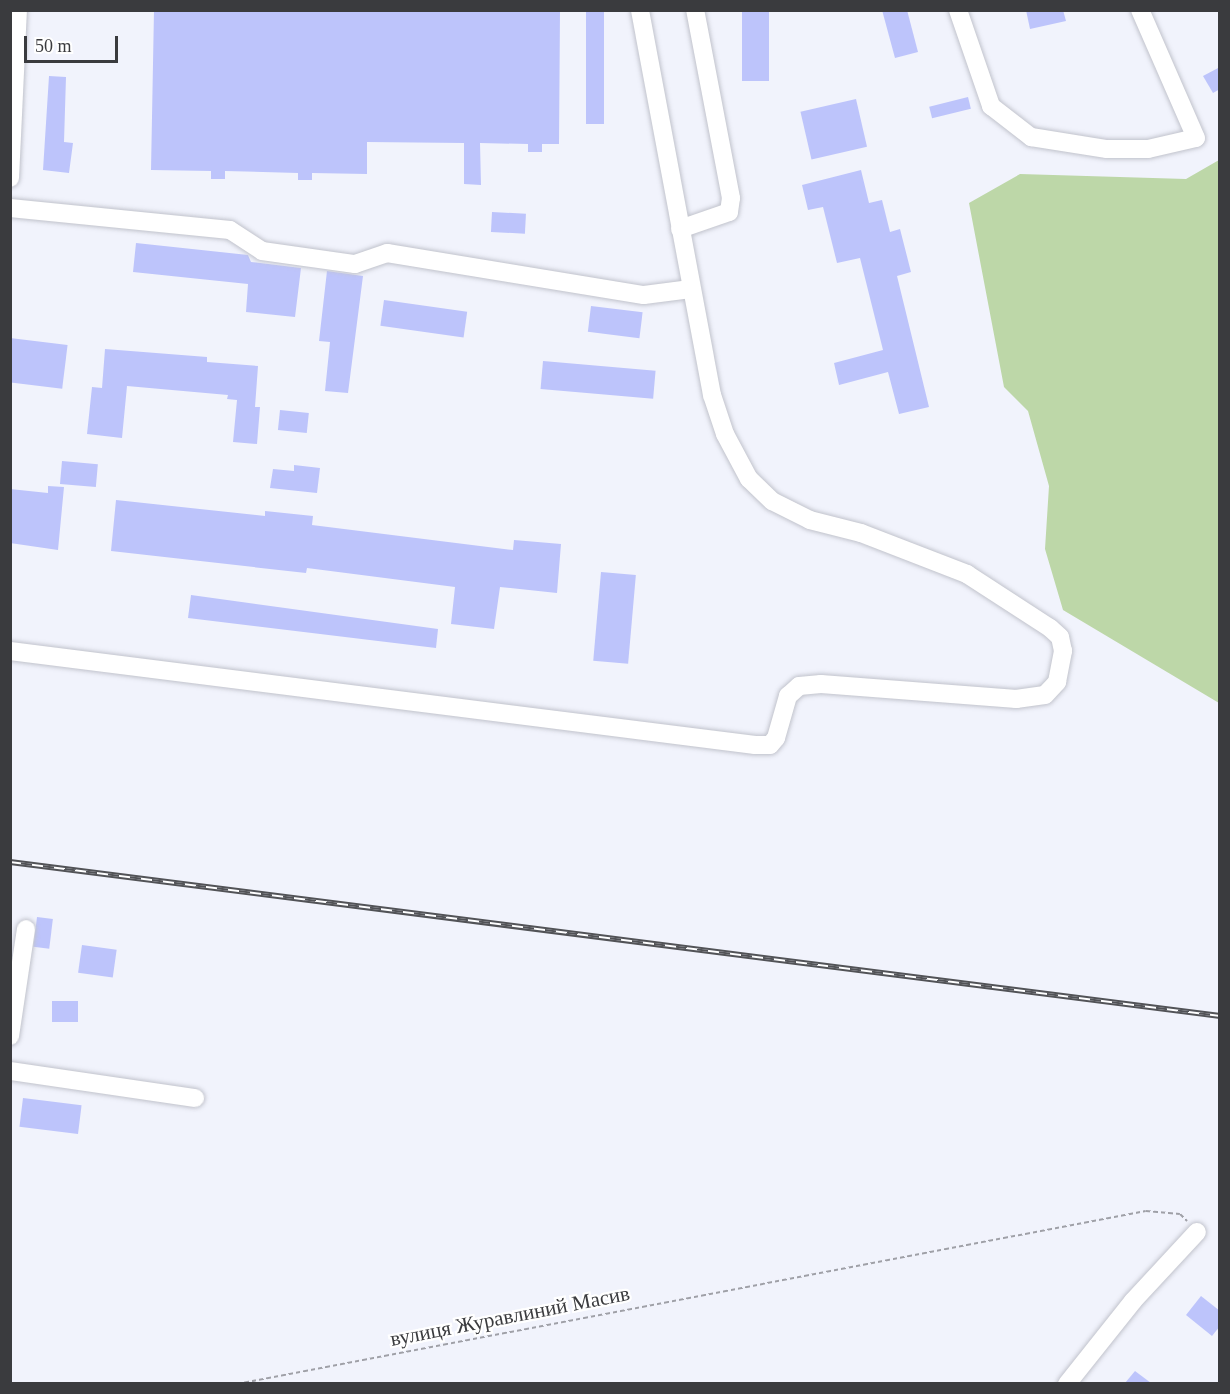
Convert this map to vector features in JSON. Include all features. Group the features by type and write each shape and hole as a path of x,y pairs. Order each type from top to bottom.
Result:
{"street":[{"path":"10,651 755,745 770,745 776,738 788,696 799,686 821,684 1016,699 1046,695 1057,682 1063,651 1060,637 1050,628 967,574 884,541 810,520 772,501 749,479 725,434 712,395 640,10"},
{"path":"680,229 729,212 731,198 695,10"},
{"path":"958,10 991,105 1031,136 1107,149 1148,149 1196,138 1140,10"},
{"path":"10,178 15,20"},
{"path":"10,208 230,230 262,251 356,264 387,253 644,295 691,289"},
{"path":"10,1036 26,929"},
{"path":"10,1071 195,1098"},
{"path":"1067,1383 1133,1301 1197,1232"}],"path":[{"name":"вулиця Журавлиний Масив","path":"237,1383 1146,1211 1180,1214 1197,1232"}],"green space":[{"path":"1219,160 1219,703 1063,610 1045,549 1049,486 1028,411 1004,387 969,203 1020,174 1186,179"}],"building":[{"path":"154,10 560,10 559,144 542,144 542,152 528,152 528,144 480,143 481,185 464,184 464,143 367,142 367,174 312,173 312,180 298,180 298,173 225,171 225,179 211,179 211,171 151,170"},
{"path":"586,10 604,10 604,124 586,124"},
{"path":"742,10 769,10 769,81 742,81"},
{"path":"882,10 907,10 918,52 895,58"},
{"path":"1026,10 1063,10 1066,21 1030,29"},
{"path":"1220,67 1220,89 1213,93 1203,76"},
{"path":"49,76 66,77 64,142 73,143 69,173 43,170"},
{"path":"968,97 971,109 932,118 929,107"},
{"path":"856,99 867,147 811,160 800,112"},
{"path":"861,170 869,203 882,200 890,232 900,229 911,272 897,276 929,407 899,414 888,372 839,385 834,363 883,350 860,258 837,263 823,207 808,210 802,185"},
{"path":"492,212 526,214 525,234 491,232"},
{"path":"136,243 248,255 251,262 301,268 295,317 246,312 248,284 133,272"},
{"path":"327,271 363,276 348,393 325,391 330,342 319,341"},
{"path":"384,300 467,312 464,337 380,326"},
{"path":"591,306 643,312 639,338 588,332"},
{"path":"10,338 68,345 62,389 10,382"},
{"path":"105,349 207,357 207,362 258,366 255,407 260,407 257,444 233,442 237,400 227,399 228,395 127,386 122,438 87,434 92,387 102,388"},
{"path":"543,361 656,371 653,399 541,389"},
{"path":"280,410 309,413 307,433 278,430"},
{"path":"62,461 98,464 96,487 60,484"},
{"path":"294,465 320,468 317,493 270,488 273,469 294,471"},
{"path":"48,486 64,487 58,550 10,543 10,489 48,493"},
{"path":"116,500 265,516 265,511 313,516 312,525 513,550 514,540 561,544 557,593 500,587 494,629 451,624 455,587 307,568 306,573 111,551"},
{"path":"601,572 636,575 628,664 593,661"},
{"path":"191,595 438,629 436,648 188,618"},
{"path":"37,917 53,919 49,949 33,947"},
{"path":"82,945 117,950 113,978 78,973"},
{"path":"52,1001 78,1001 78,1022 52,1022"},
{"path":"23,1098 82,1105 78,1134 19,1127"},
{"path":"1201,1296 1220,1311 1220,1326 1212,1336 1186,1315"},
{"path":"1135,1371 1151,1383 1125,1383"}],"railway":[{"path":"10,862 1220,1016"}]}
